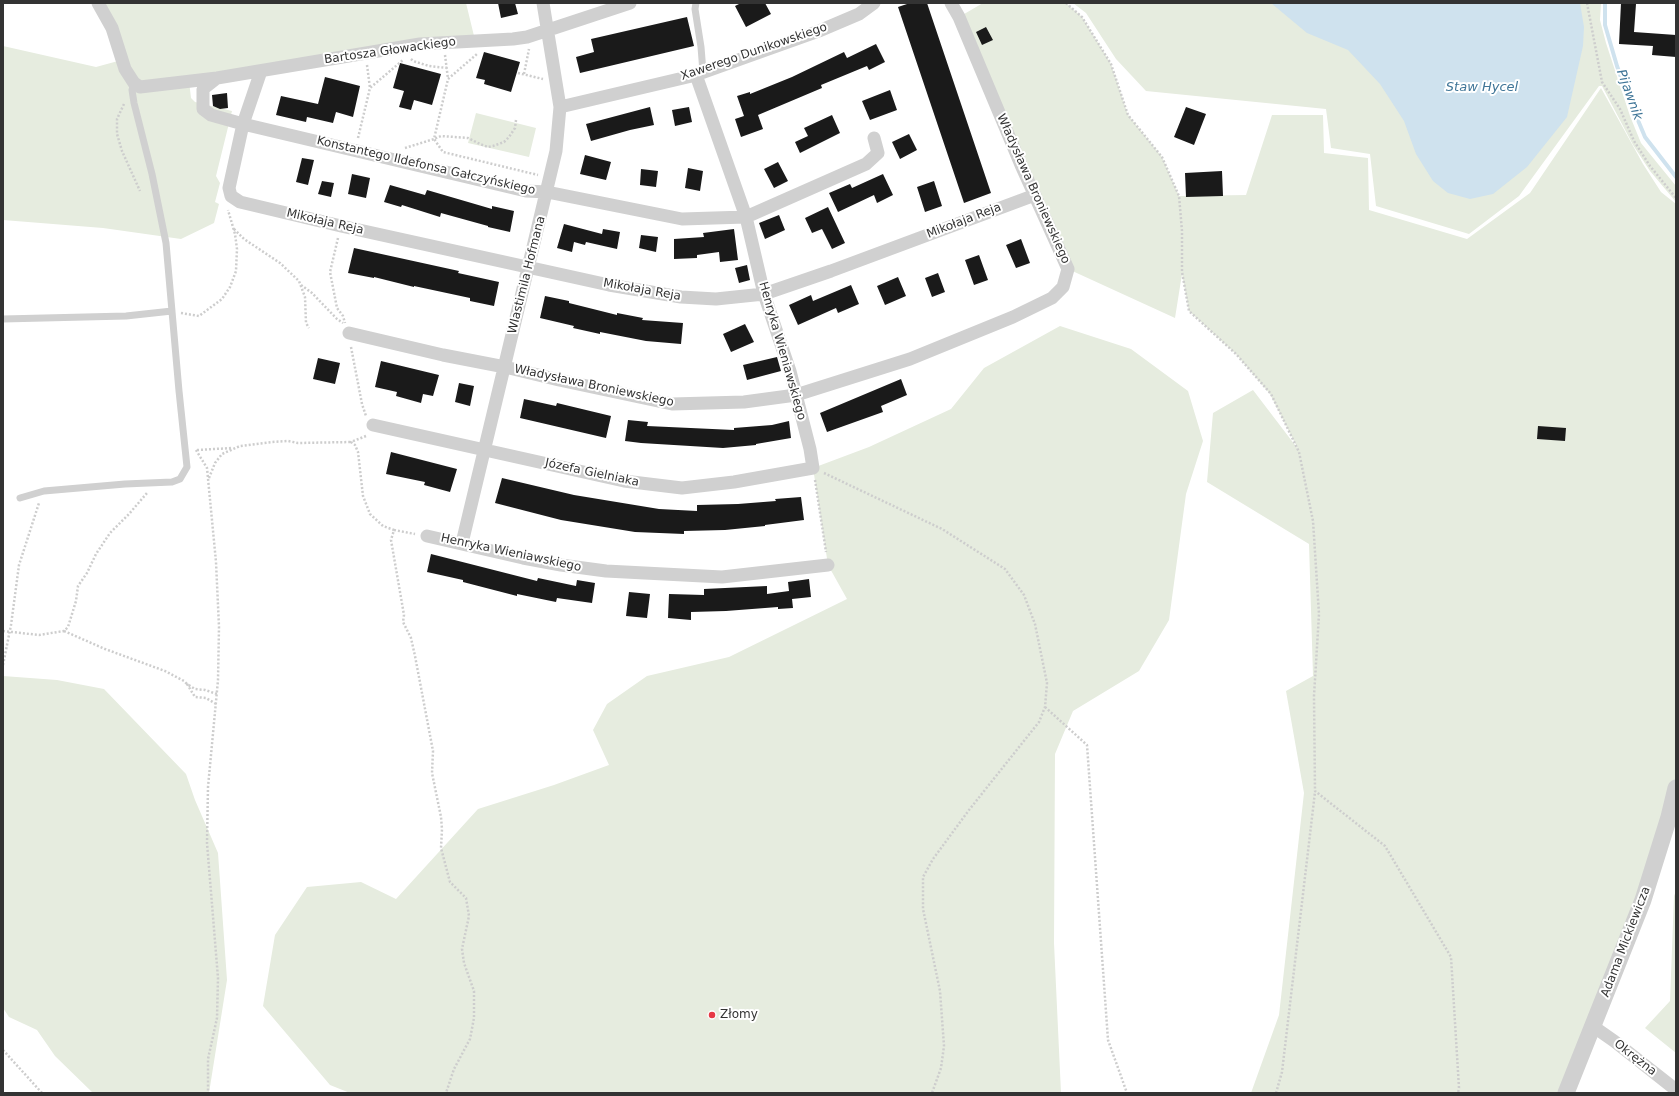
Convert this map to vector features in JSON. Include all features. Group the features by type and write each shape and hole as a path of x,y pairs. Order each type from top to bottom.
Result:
{"street":[{"path":"98,3 112,28 125,69 133,86"},
{"name":"Wlastimila Hofmana","path":"462,543 556,151 560,107 543,32 543,3"},
{"name":"Bartosza Głowackiego","path":"133,86 140,87 217,78 420,44 527,37 630,3"},
{"name":"Xawerego Dunikowskiego","path":"560,107 699,74 819,31 859,14 874,3"},
{"name":"Władysława Broniewskiego","path":"347,328 443,355 505,366 559,380 672,404 744,402 796,395 910,359 1013,317 1052,298 1063,287 1068,269 953,4"},
{"path":"235,199 229,188 243,124 262,71"},
{"name":"Henryka Wieniawskiego","path":"699,74 746,217 764,294 790,371 810,449 813,468"},
{"name":"Konstantego Ildefonsa Gałczyńskiego","path":"217,78 203,89 202,109 211,115 243,124 526,191 547,192 682,219 746,217 866,164 878,152 874,138"},
{"name":"Mikołaja Reja","path":"235,199 341,226 609,285 681,298 716,299 764,294 831,271 1035,195"},
{"name":"Józefa Gielniaka","path":"373,424 624,481 682,488 734,482 813,468"},
{"name":"Henryka Wieniawskiego","path":"427,536 538,561 606,571 722,577 828,565"},
{"name":"Adama Mickiewicza","path":"1566,1093 1594,1027 1643,900 1669,817 1676,788"},
{"name":"Okrężna","path":"1594,1027 1676,1090"}],"lane":[{"path":"696,3 695,9 701,47 699,74"},
{"path":"20,498 44,491 176,480 180,479 185,473 187,467 167,250 161,214 133,86"},
{"path":"3,319 126,316 172,311"}],"path":[{"path":"1066,3 1082,17 1111,64 1128,115 1162,157 1179,196 1182,231 1182,272 1189,311 1236,354 1270,394 1299,452 1313,521 1319,614 1314,696 1315,791 1282,1072 1276,1093"},
{"path":"1587,3 1602,82 1620,109 1634,142 1676,198"},
{"path":"524,74 530,42 543,32"},
{"path":"448,79 492,40"},
{"path":"445,42 448,79 434,139 443,152 539,176 551,175"},
{"path":"355,151 370,88 365,53"},
{"path":"370,88 407,56 414,61 429,66 447,68"},
{"path":"518,73 549,80"},
{"path":"133,86 117,119 117,134 122,151 140,191"},
{"path":"385,157 393,152 441,136 468,138 480,144 493,146 504,142 510,137 515,128 516,120"},
{"path":"172,311 198,316 222,299 230,287 236,272 237,249 227,205 235,199"},
{"path":"197,450 237,448 288,441 298,443 351,442 370,434 373,424 366,416 362,404 347,328 343,316 337,308 330,272 341,226"},
{"path":"233,228 244,239 280,263 299,281 305,297 306,323 310,328"},
{"path":"301,285 312,292 347,328"},
{"path":"184,440 197,450 207,468 216,562 219,627 217,694 208,787 207,843 218,978 217,1018 208,1059 208,1093"},
{"path":"351,442 355,445 358,452 360,479 366,505 370,514 383,526 394,530 427,536"},
{"path":"208,479 215,463 222,454 237,448"},
{"path":"813,468 828,565"},
{"path":"813,468 942,529 1005,569 1024,595 1035,624 1047,683 1045,707 1039,722 932,859 923,877 923,909 940,991 944,1046 941,1068 932,1093"},
{"path":"64,631 70,622 78,586 87,573 96,554 110,533 138,505 154,482"},
{"path":"3,665 10,632 19,565 44,491"},
{"path":"394,530 391,540 404,615 403,622 411,638 433,751 432,773 441,818 441,848 450,882 466,898 469,916 462,949 464,964 474,991 474,1018 470,1039 454,1069 446,1093"},
{"path":"3,631 39,635 64,631 184,680 195,697 206,698 216,704"},
{"path":"187,684 195,689 205,690 217,694"},
{"path":"1045,707 1087,745 1108,1040 1127,1093"},
{"path":"1315,791 1385,846 1451,957 1459,1081 1458,1093"},
{"path":"3,1050 42,1093"}],"shaded area":[{"path":"98,3 466,3 475,40 189,81 191,98 195,102 232,111 216,176 220,183 215,202 219,204 214,223 181,239 103,228 3,220 3,46 96,67 118,61"},
{"path":"983,3 1066,3 1082,17 1111,64 1128,115 1162,157 1179,196 1246,195 1272,115 1323,115 1324,153 1368,158 1369,210 1467,239 1530,193 1601,88 1643,164 1661,192 1676,204 1676,788 1566,1093 1251,1093 1279,1015 1304,793 1286,691 1313,676 1309,544 1207,482 1213,413 1253,390 1298,449 1270,394 1236,354 1189,311 1182,274 1175,318 1068,269 959,17"},
{"path":"1073,3 1601,3 1600,20 1630,116 1641,143 1676,186 1676,202 1650,171 1633,145 1602,86 1599,86 1519,196 1469,234 1376,206 1370,154 1331,148 1326,109 1146,91 1116,59 1086,13"},
{"path":"476,113 536,128 529,157 468,143"},
{"path":"1060,326 1131,349 1188,391 1203,441 1186,494 1169,620 1139,671 1073,711 1055,754 1054,943 1061,1093 350,1093 330,1085 263,1006 275,935 307,887 361,882 396,899 478,809 554,785 609,765 593,730 607,704 647,676 729,657 847,599 828,565 813,468 869,447 951,409 984,368"},
{"path":"3,676 57,680 104,689 186,774 195,800 218,853 227,980 209,1093 93,1093 55,1056 37,1030 9,1017 3,1008"},
{"path":"1676,891 1676,1053 1645,1028 1670,1001 1674,896"}],"water":[{"name":"Staw Hycel","path":"1271,3 1580,3 1584,27 1583,46 1567,117 1527,167 1493,194 1470,199 1448,193 1433,181 1416,154 1404,121 1380,84 1348,50 1307,33"}],"building":[{"path":"498,3 515,3 518,14 501,18"},
{"path":"741,3 765,3 771,14 746,27 735,6"},
{"path":"910,3 927,3 991,193 964,203 898,7"},
{"path":"1621,3 1636,4 1634,32 1676,35 1676,57 1652,55 1653,46 1619,44"},
{"path":"687,17 694,46 580,73 576,57 594,52 591,39"},
{"path":"986,27 993,40 982,45 976,32"},
{"path":"876,44 885,62 869,70 867,66 821,85 822,88 758,115 763,129 741,137 735,119 744,116 737,96 750,92 750,94 792,77 844,52 847,58"},
{"path":"484,52 520,62 511,92 484,84 485,80 476,78"},
{"path":"400,63 441,74 432,105 414,100 411,110 399,107 404,91 393,88"},
{"path":"325,77 360,86 353,117 336,112 333,123 307,117 306,122 276,115 281,96 318,104"},
{"path":"890,90 897,110 870,120 862,101"},
{"path":"227,93 228,108 220,109 213,106 212,95"},
{"path":"650,107 654,125 591,141 586,124"},
{"path":"689,107 692,122 675,126 672,110"},
{"path":"1186,107 1206,114 1194,145 1174,137"},
{"path":"832,115 840,133 800,153 795,142 808,136 804,128"},
{"path":"909,134 917,150 900,159 892,142"},
{"path":"585,155 611,162 606,180 580,174"},
{"path":"302,158 314,160 308,185 296,182"},
{"path":"778,162 788,181 774,188 764,169"},
{"path":"688,168 703,171 700,191 685,188"},
{"path":"641,169 658,171 656,187 640,185"},
{"path":"1222,171 1223,196 1186,197 1185,173"},
{"path":"352,174 370,178 366,198 348,194"},
{"path":"883,174 893,195 877,203 874,195 838,212 829,193 850,184 852,188"},
{"path":"322,181 334,183 331,197 318,194"},
{"path":"934,181 942,206 925,212 917,187"},
{"path":"390,185 425,195 427,190 492,209 492,206 514,211 510,232 441,213 440,217 402,205 401,207 384,202"},
{"path":"828,207 845,243 832,249 822,229 812,233 805,218"},
{"path":"779,215 785,230 765,239 759,223"},
{"path":"564,224 602,234 603,229 620,232 617,249 586,242 585,245 574,242 572,252 557,248"},
{"path":"734,229 738,260 720,262 719,252 697,255 697,258 674,259 674,239 704,237 703,233"},
{"path":"641,235 658,237 656,252 639,248"},
{"path":"1021,239 1030,263 1016,268 1006,245"},
{"path":"354,248 459,271 458,273 499,282 494,306 470,301 470,298 414,287 374,277 348,273"},
{"path":"979,255 988,280 974,285 965,260"},
{"path":"747,265 750,280 739,283 735,268"},
{"path":"938,273 945,292 932,297 925,278"},
{"path":"898,277 906,296 885,305 877,286"},
{"path":"851,285 859,304 838,313 836,308 798,325 789,305 811,295 813,301"},
{"path":"545,296 569,301 569,303 617,315 617,313 643,318 642,320 683,323 681,344 646,341 600,332 600,334 540,318"},
{"path":"745,324 754,342 731,352 723,334"},
{"path":"777,357 781,371 747,380 743,365"},
{"path":"318,358 340,363 335,384 313,379"},
{"path":"381,361 439,375 433,396 423,394 421,403 396,396 397,392 375,387"},
{"path":"901,379 907,395 881,406 883,412 827,432 820,413"},
{"path":"459,383 474,386 470,406 455,402"},
{"path":"524,399 556,406 557,403 611,416 606,438 520,418"},
{"path":"628,420 648,422 647,426 734,430 734,428 772,425 789,421 791,438 756,445 723,448 641,443 625,441"},
{"path":"1538,426 1566,428 1565,441 1537,439"},
{"path":"391,452 457,469 450,492 424,485 425,482 386,474"},
{"path":"502,478 574,495 659,509 697,511 697,505 738,504 776,501 775,499 801,497 804,520 725,530 684,531 684,534 635,532 561,520 495,503"},
{"path":"431,554 537,581 538,578 576,586 577,580 595,583 592,603 557,598 556,602 517,594 517,596 463,582 463,580 427,572"},
{"path":"809,579 811,597 792,599 793,608 778,609 778,607 691,612 691,620 668,618 669,594 704,595 704,589 767,586 767,594 789,591 788,582"},
{"path":"629,592 650,594 647,618 626,616"}],"waterway":[{"name":"Pijawnik","path":"1605,3 1605,25 1627,94 1645,137 1676,177"}],"place":[{"name":"Złomy","path":"712,1015"}]}
